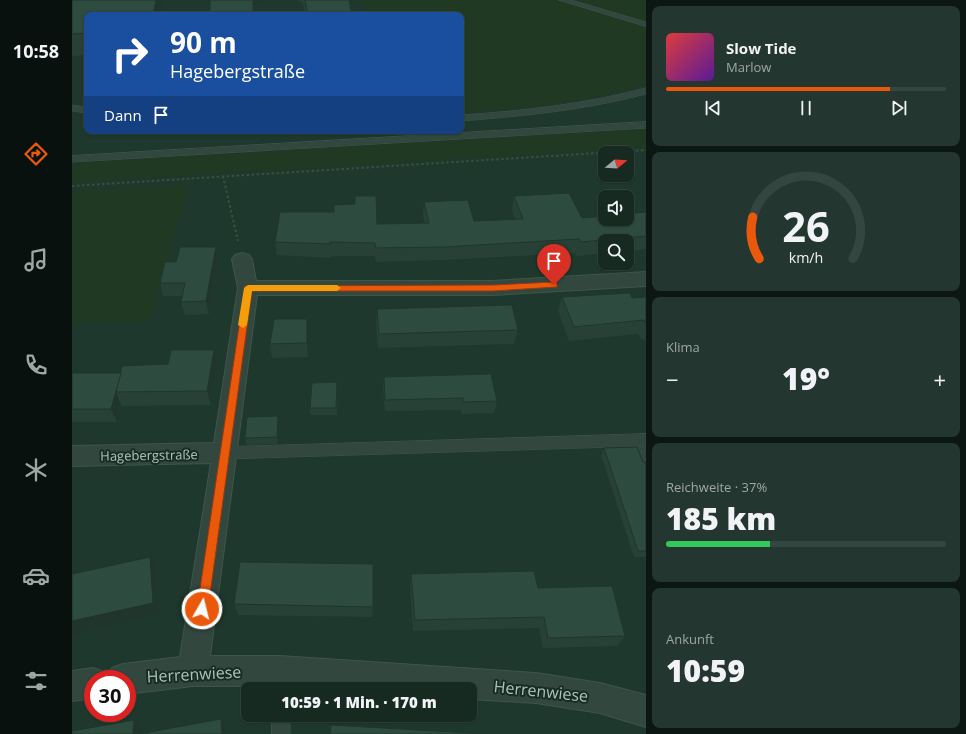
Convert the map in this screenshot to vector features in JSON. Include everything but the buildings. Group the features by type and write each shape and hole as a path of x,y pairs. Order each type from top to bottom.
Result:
{"street":[{"path":"193,671 248,288 242,259"},
{"path":"248,288 493,288 646,279"},
{"name":"Hagebergstraße","path":"72,456 225,453"},
{"name":"Herrenwiese","path":"136,678 193,671 280,680 536,688 600,698 646,711"},
{"path":"72,686 84,684"}],"lane":[{"path":"563,0 646,24"},
{"path":"464,118 567,108 646,91"},
{"path":"72,108 84,110"},
{"path":"72,159 646,125"},
{"path":"225,453 645,452"},
{"path":"281,722 282,734"}],"path":[{"path":"72,186 646,150"},
{"path":"223,176 242,259"}],"green space":[{"path":"362,0 646,0 646,83 601,96 555,104 464,112 464,12 365,12"},
{"path":"646,129 646,147 598,146 598,150 72,182 72,163"},
{"path":"188,185 149,322 72,323 72,191"}],"slow traffic":[{"path":"243,325 248,288 337,288"}],"route":[{"path":"202,609 248,288 493,288 554,285"}]}
